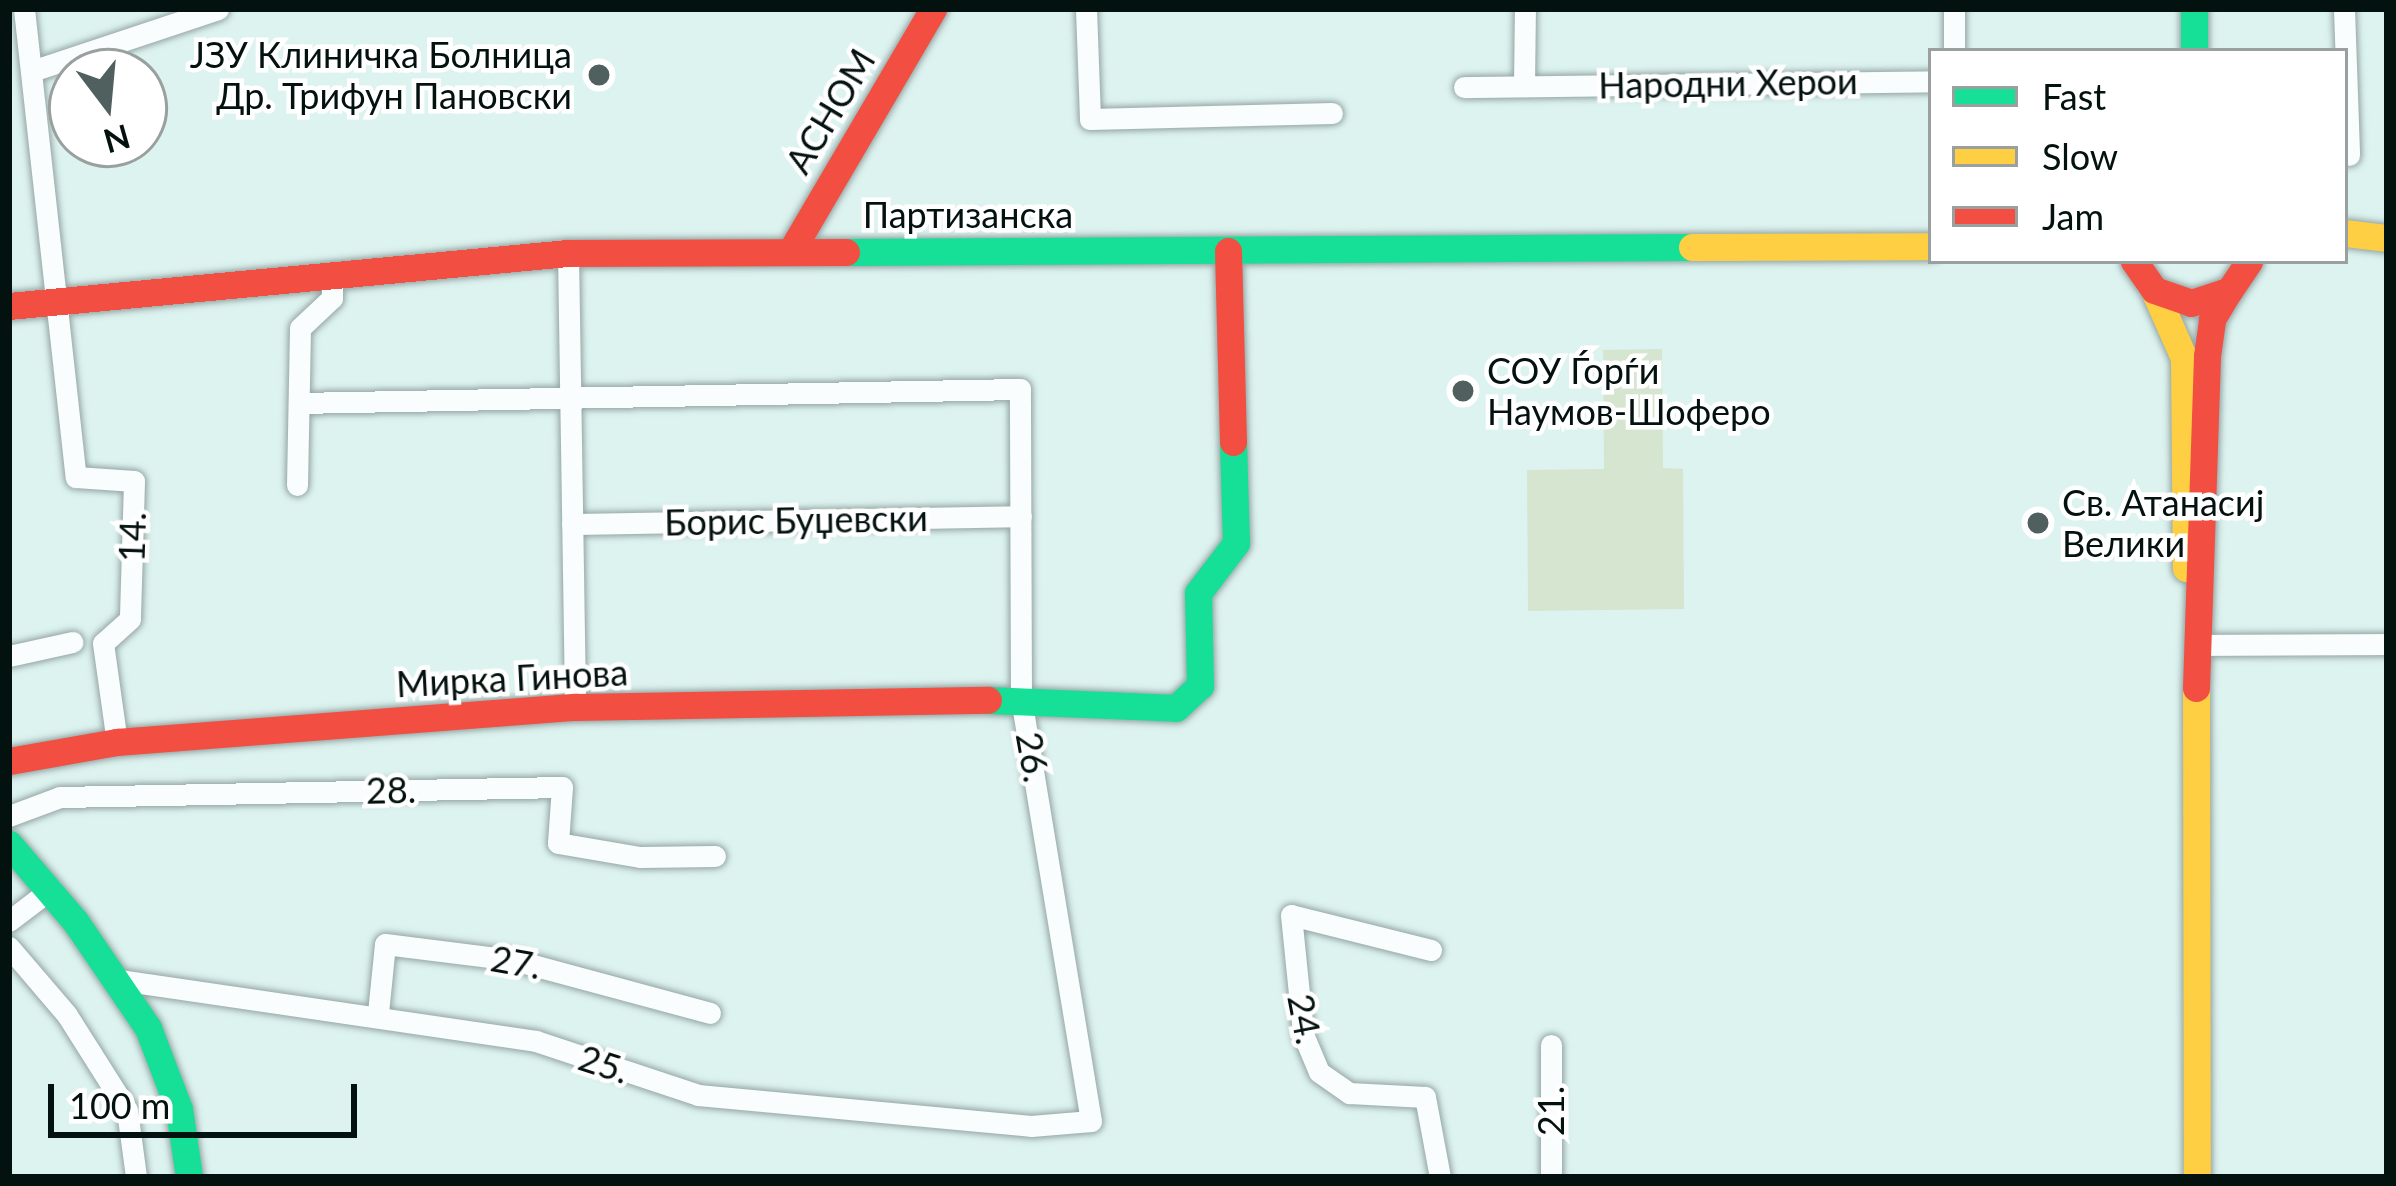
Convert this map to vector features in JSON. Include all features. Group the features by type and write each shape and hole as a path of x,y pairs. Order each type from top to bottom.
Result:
{"street":[{"path":"24,9 56,304"},
{"path":"32,71 218,9"},
{"name":"АСНОМ","path":"791,251 933,9"},
{"path":"1086,9 1090,118 1332,113"},
{"path":"1524,86 1525,9"},
{"path":"1954,9 1954,48"},
{"path":"2179,9 2179,48"},
{"path":"2194,9 2194,48"},
{"path":"2344,9 2345,48"},
{"name":"Народни Херои","path":"1464,87 1928,80"},
{"path":"2348,126 2349,155"},
{"path":"2348,234 2387,242"},
{"path":"2348,244 2387,242"},
{"name":"Партизанска","path":"9,307 568,253 1928,246"},
{"name":"Мирка Гинова","path":"9,761 117,742 575,707 1021,698 1176,708 1200,686 1198,593 1236,543 1228,251"},
{"path":"568,253 575,707"},
{"path":"2143,275 2191,303 2246,272"},
{"path":"2197,1177 2196,602 2204,559 2207,356 2212,320 2246,272"},
{"path":"2143,275 2184,358 2183,556 2196,602"},
{"path":"297,485 300,328 332,298 332,276"},
{"name":"14.","path":"56,304 76,477 134,481 130,619 103,644 117,742"},
{"name":"26.","path":"568,398 1020,389 1021,698 1091,1121"},
{"path":"298,403 568,398"},
{"name":"Борис Буџевски","path":"572,524 1021,516"},
{"path":"9,656 72,642"},
{"path":"2196,645 2387,644"},
{"name":"28.","path":"9,816 60,797 562,787 558,842 640,857 715,856"},
{"path":"9,844 51,889 119,980 167,1070 189,1177"},
{"path":"12,910 51,889"},
{"name":"24.","path":"1431,950 1291,915 1303,1034 1319,1072 1349,1093 1425,1097 1440,1177"},
{"name":"27.","path":"378,1013 386,944 514,960 710,1013"},
{"path":"9,946 67,1015 127,1110 136,1177"},
{"name":"25.","path":"119,980 378,1013 536,1041 698,1095 1031,1126 1091,1121"},
{"name":"21.","path":"1551,1045 1551,1177"}],"green space":[{"path":"1662,349 1663,468 1683,469 1684,609 1528,611 1527,470 1604,469 1603,350"}],"traffic: fast":[{"path":"2194,9 2194,48"},
{"path":"846,252 1692,247"},
{"path":"988,700 1176,708 1200,686 1198,593 1236,543 1233,442"},
{"path":"9,844 75,921 148,1028 179,1109 189,1177"}],"traffic: slow":[{"path":"2348,233 2387,238"},
{"path":"1692,247 1928,246"},
{"path":"2154,290 2184,358 2186,568"},
{"path":"2196,688 2197,1177"}],"traffic: jam":[{"path":"791,251 933,9"},
{"path":"1228,251 1233,442"},
{"path":"9,306 568,253 846,252"},
{"path":"2136,264 2154,290 2191,303 2229,291 2247,264"},
{"path":"2196,688 2207,356 2212,319 2229,291"},
{"path":"9,761 117,742 575,707 988,700"}],"place":[{"name":"ЈЗУ Клиничка Болница Др. Трифун Пановски","path":"599,75"},
{"name":"СОУ Ѓорѓи Наумов-Шоферо","path":"1463,391"},
{"name":"Св. Атанасиј Велики","path":"2038,523"}]}
